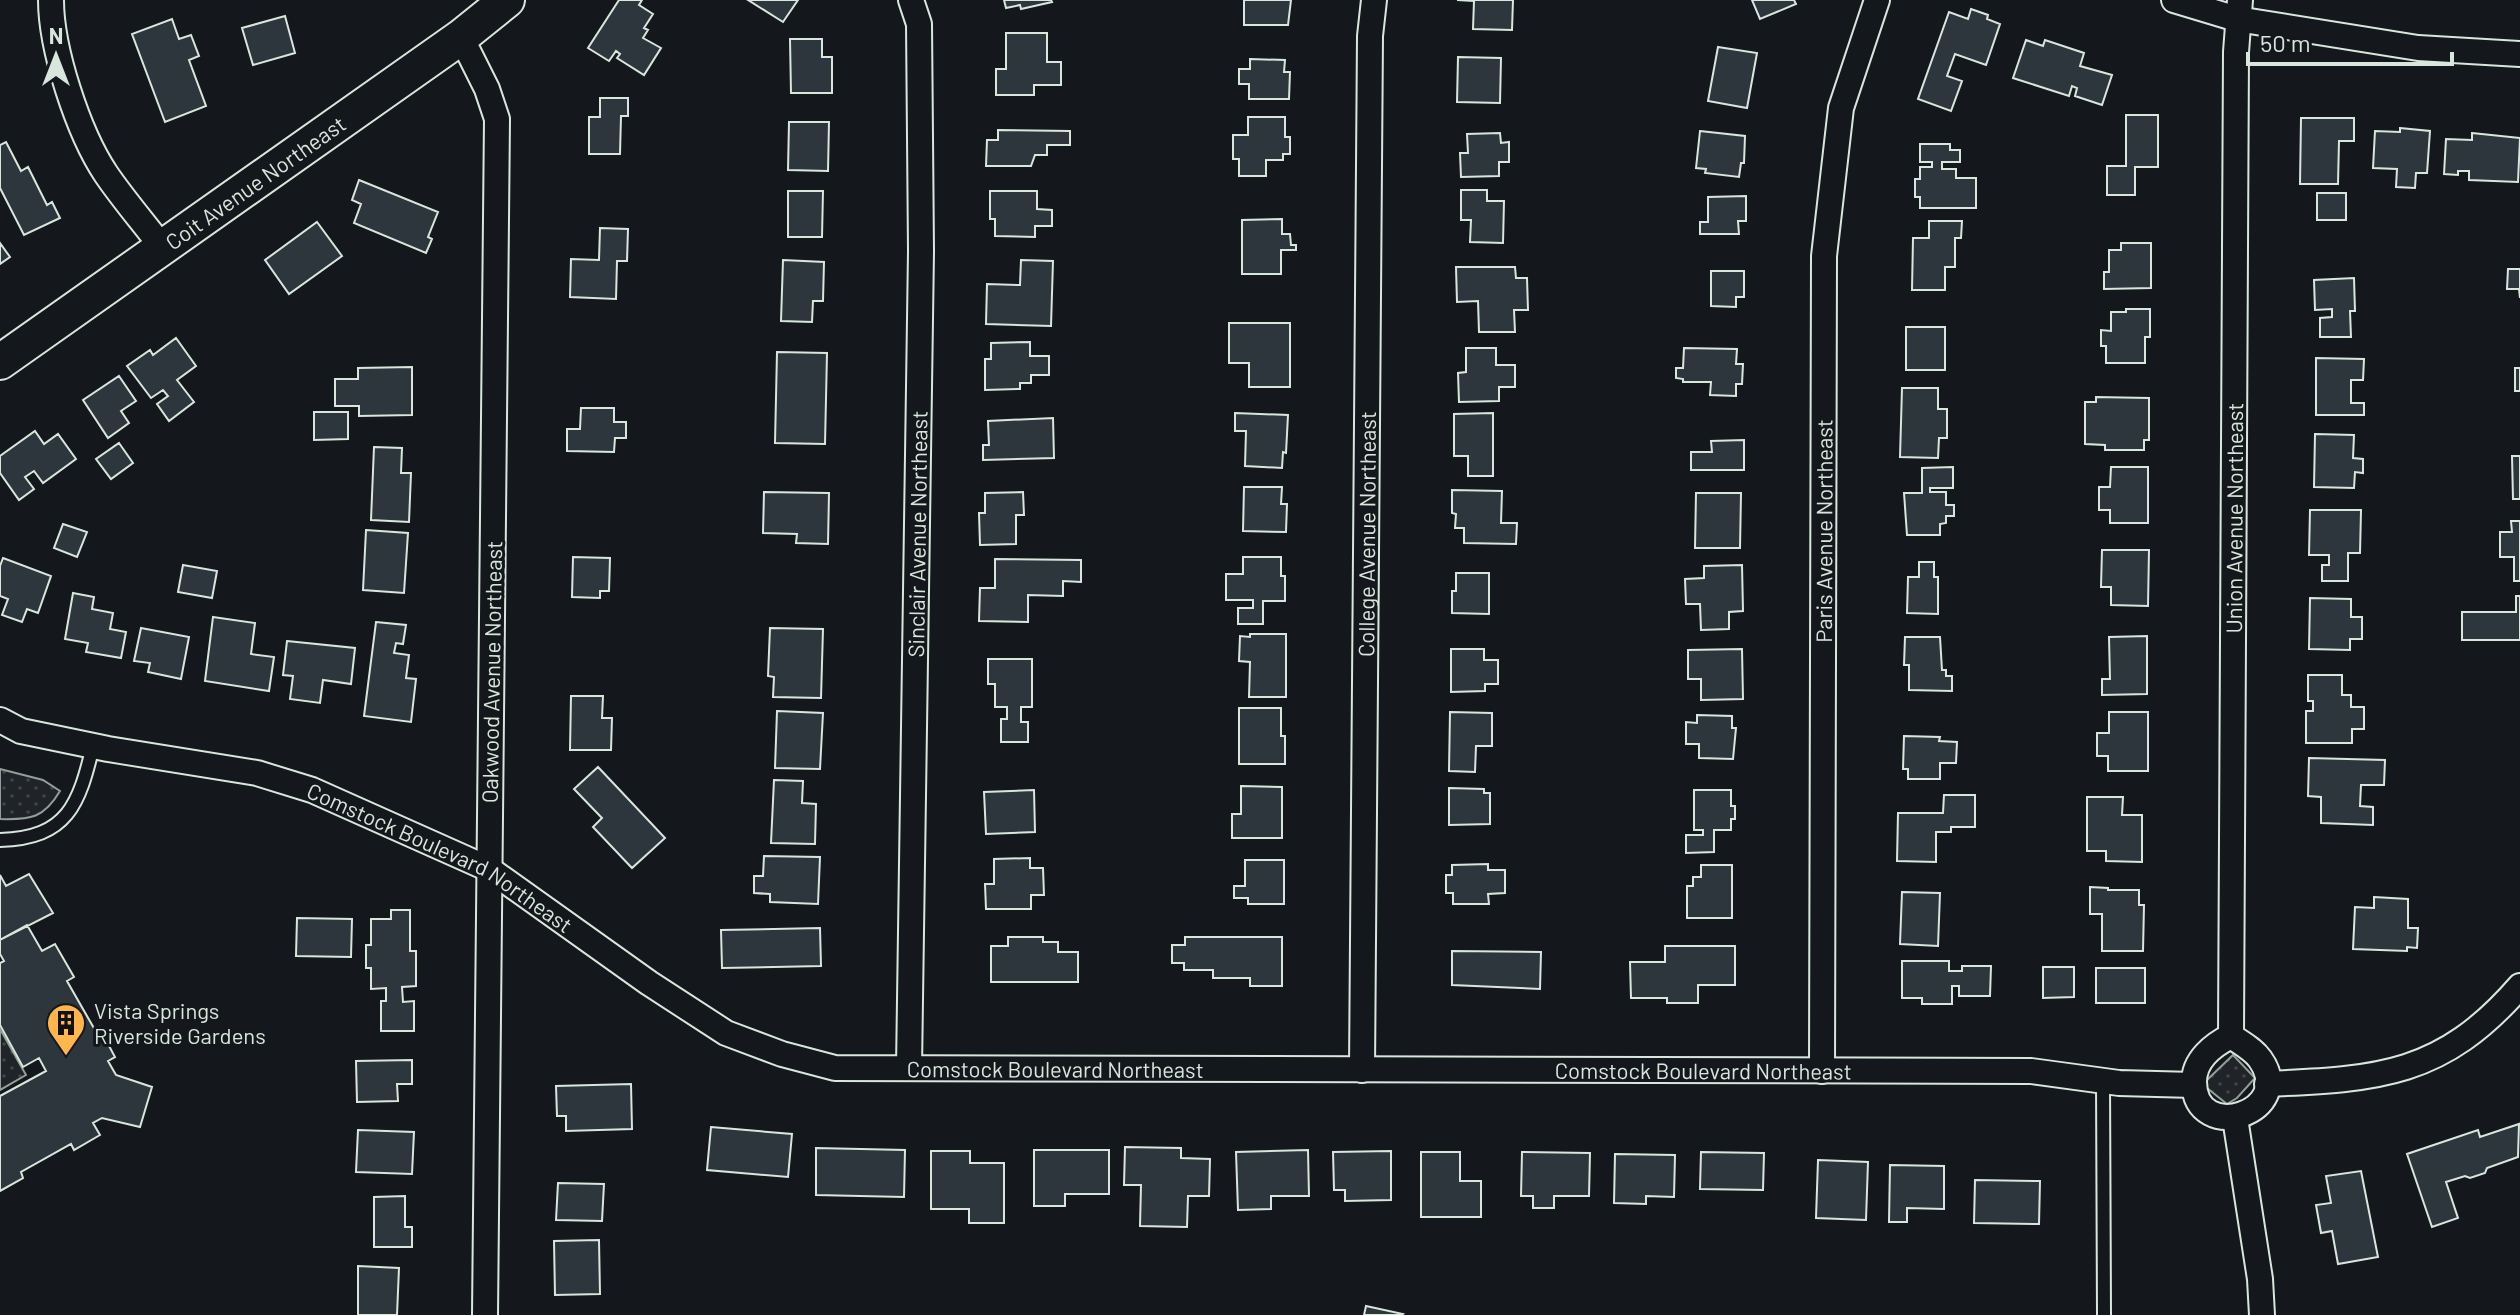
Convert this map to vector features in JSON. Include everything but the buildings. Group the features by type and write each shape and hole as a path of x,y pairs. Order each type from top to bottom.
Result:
{"street":[{"path":"51,0 51,26 75,110 104,171 162,247"},
{"name":"Coit Avenue Northeast","path":"0,362 461,37 507,0"},
{"name":"Sinclair Avenue Northeast","path":"909,1068 921,251 919,24 911,0"},
{"name":"College Avenue Northeast","path":"1362,1070 1370,36 1374,0"},
{"name":"Paris Avenue Northeast","path":"1822,1071 1824,256 1841,108 1877,0"},
{"path":"2174,0 2238,10 2418,48 2520,54"},
{"name":"Union Avenue Northeast","path":"2231,1036 2238,10"},
{"name":"Oakwood Avenue Northeast","path":"461,37 487,89 497,119 485,1315"},
{"name":"Comstock Boulevard Northeast","path":"0,720 21,731 257,773 312,790 489,869 649,983 726,1033 782,1054 835,1068 2031,1071 2119,1083 2194,1085"},
{"path":"2267,1084 2380,1076 2427,1061 2468,1037 2520,986"},
{"path":"2231,1036 2261,1061 2267,1084 2257,1106 2235,1118 2212,1113 2197,1096 2194,1085 2199,1061 2217,1043 2231,1036"},
{"path":"2235,1118 2260,1279 2262,1315"}],"lane":[{"path":"0,840 44,832 67,815 83,788 93,746"},
{"path":"2103,1080 2104,1315"}],"shaded area":[{"path":"0,769 43,780 60,791 48,807 36,816 0,819"},
{"path":"0,1029 26,1075 0,1090"},
{"path":"2233,1055 2255,1078 2237,1098 2227,1104 2207,1088 2207,1080"}],"place":[{"name":"Vista Springs Riverside Gardens","path":"66,1057"}]}
